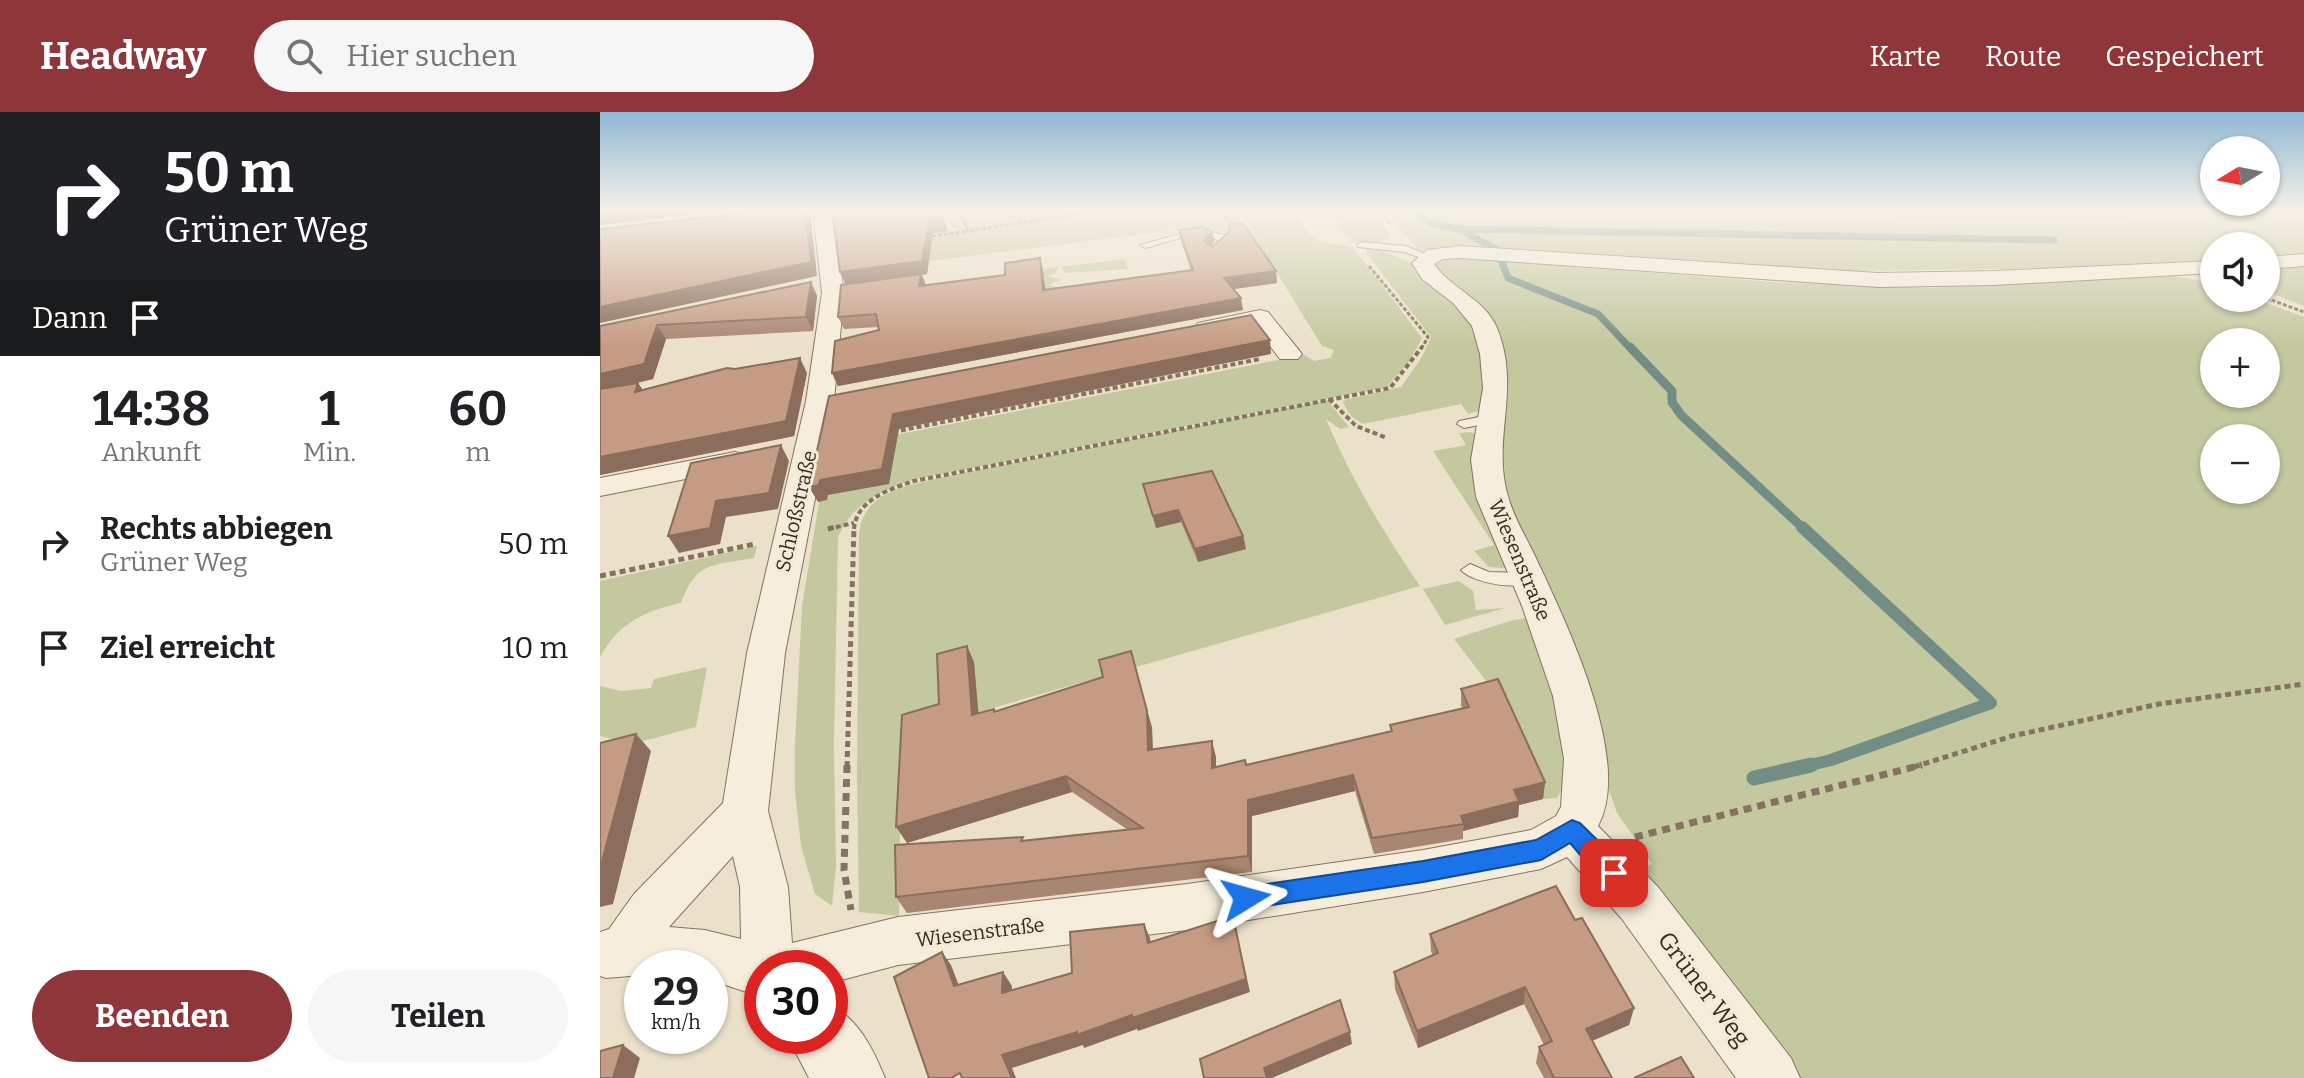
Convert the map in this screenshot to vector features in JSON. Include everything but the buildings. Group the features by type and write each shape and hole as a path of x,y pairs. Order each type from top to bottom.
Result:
{"street":[{"name":"Schloßstraße","path":"767,950 764,887 745,811 766,653 789,537 787,450 820,401 831,289 827,256"},
{"path":"1518,256 1878,280 1994,278 2200,268"},
{"name":"Wiesenstraße","path":"848,954 898,941 1187,907 1423,871 1582,839 1586,759 1573,696 1528,579 1492,497 1477,422 1496,388 1493,354 1484,325 1461,298 1430,274 1423,263 1427,257"},
{"path":"2280,262 2304,260"},
{"path":"1184,332 1260,317 1289,354"},
{"path":"798,364 826,359"},
{"path":"820,401 850,396"},
{"path":"600,487 787,450"},
{"path":"611,953 745,811"},
{"name":"Grüner Weg","path":"1582,839 1640,903 1771,1078"},
{"path":"611,953 702,952 744,964"},
{"path":"833,1054 850,1078"}],"lane":[{"path":"1470,570 1486,578 1528,579"}],"path":[{"path":"857,952 844,870 854,523 860,508 873,497 914,481 1390,388 1415,359 1428,337 1362,256"},
{"path":"2280,303 2304,312"},
{"path":"885,433 1289,354"},
{"path":"1329,399 1356,426 1387,438"},
{"path":"841,526 854,523"},
{"path":"600,576 789,537"},
{"path":"1582,839 1937,761 2012,736 2159,704 2304,684"}],"green space":[{"path":"925,256 968,256 929,261"},
{"path":"1267,256 1360,256 1422,338 1410,360 1387,387 915,479 879,493 860,506 838,537 834,745 836,865 832,906 815,894 801,846 795,791 795,743 802,606 828,448 1304,355 1314,361 1331,358 1334,350 1322,346"},
{"path":"1369,256 1395,256 1411,263 1470,320 1479,336 1485,409 1468,414 1461,404 1363,424 1351,416 1344,400 1401,387 1422,357 1431,337"},
{"path":"1423,256 1510,256 1512,262 1773,282 1929,288 2173,276 2200,281 2200,312 2280,312 2280,308 2304,317 2304,1078 1794,1078 1672,919 1641,869 1652,864 1617,813 1513,513 1503,453 1505,369"},
{"path":"1550,256 2200,256 2200,266 1844,271"},
{"path":"2280,256 2304,256 2280,260"},
{"path":"1125,259 1128,269 1065,273 1062,267 1058,268 1055,274 1047,276 1061,279 1049,285 1059,289 1046,296 1044,269"},
{"path":"2304,266 2304,306 2280,297 2280,268"},
{"path":"1327,400 1349,427 1340,429 1326,419 1346,463 1381,526 1420,586 901,734 899,916 859,912 859,535 868,509 889,493 930,480"},
{"path":"1459,433 1474,434 1473,460 1509,565 1504,568 1489,567 1474,551 1494,545 1433,451 1466,445"},
{"path":"757,546 754,558 717,564 700,572 681,603 634,620 615,635 600,657 600,581"},
{"path":"1459,581 1473,591 1476,610 1505,608 1445,625 1423,589"},
{"path":"1532,617 1558,689 1568,779 1557,798 1543,799 1497,695 1454,639"},
{"path":"707,667 696,727 632,744 600,736 600,686 621,691 651,688 654,679"}],"waterway":[{"path":"1501,260 1508,278 1598,314 1631,349"},
{"path":"1630,347 1672,391 1672,402 1681,415 1804,529"},
{"path":"1802,527 1991,703 1831,760 1802,767"},
{"path":"1754,778 1811,765"}],"route":[{"path":"1246,898 1541,849 1572,830 1614,873"}]}
